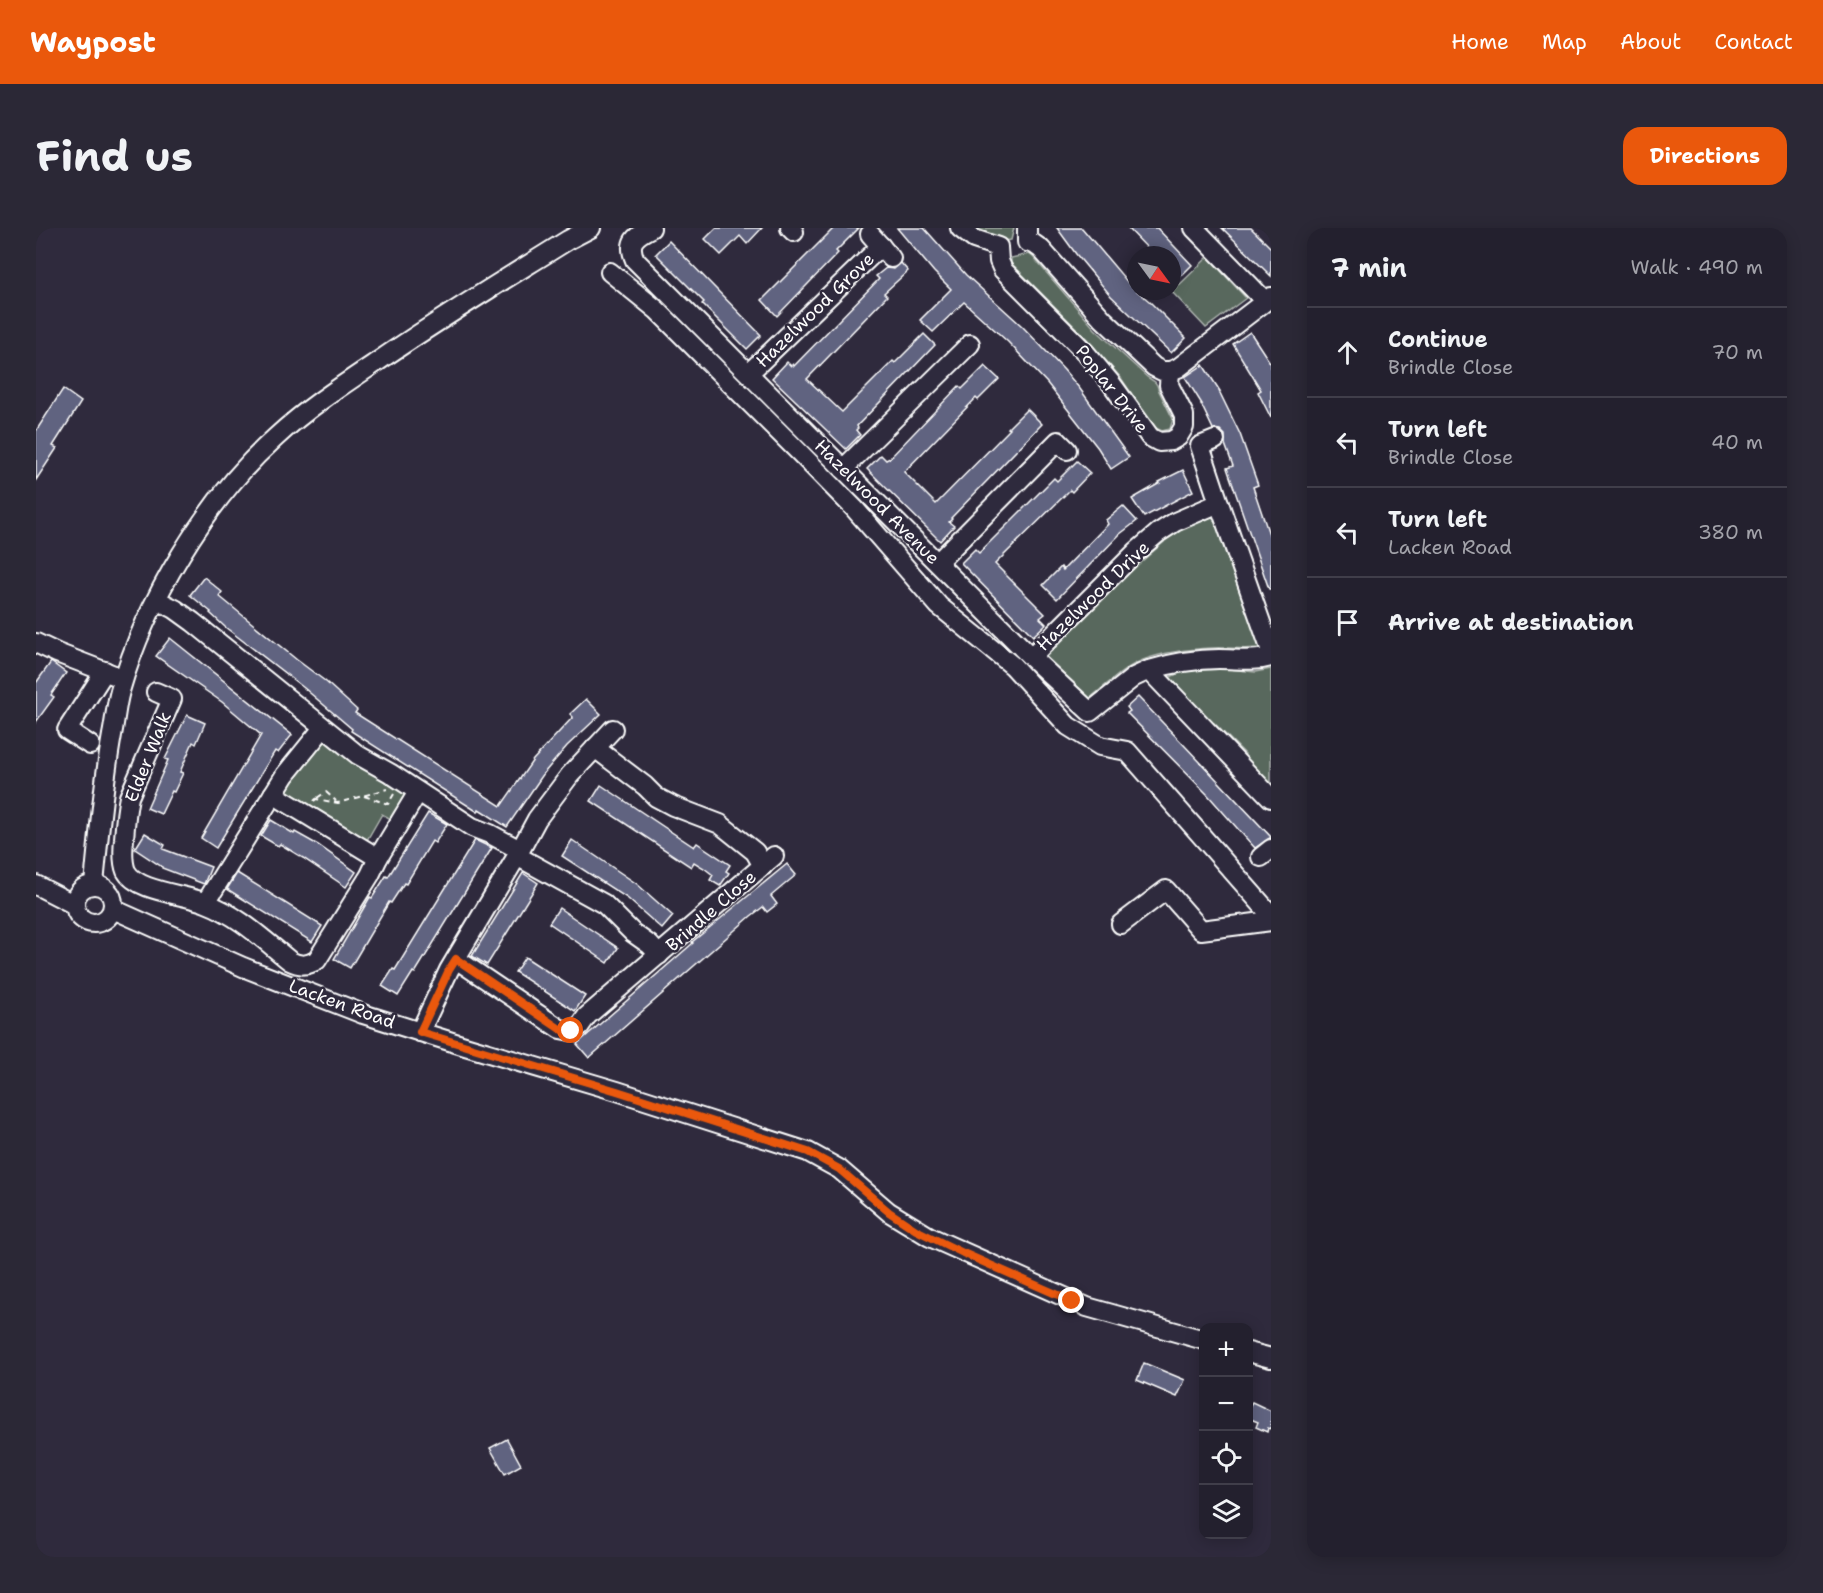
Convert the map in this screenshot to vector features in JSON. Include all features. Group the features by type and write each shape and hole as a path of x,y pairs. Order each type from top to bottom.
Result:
{"street":[{"path":"94,884 107,766 124,678 140,636 169,574 198,528 234,481 281,432 315,404 434,323 591,228"},
{"path":"960,228 974,240 1006,248 1027,235"},
{"path":"1170,371 1178,368 1268,299 1194,228"},
{"name":"Hazelwood Avenue","path":"646,231 633,241 632,252 636,260 1031,657 1090,712 1134,677 1149,670"},
{"name":"Poplar Drive","path":"998,247 999,261 1003,270 1095,364 1148,435 1162,442 1178,437 1185,422 1169,388 1170,371 1157,368 1133,348 1098,314 1027,235"},
{"name":"Hazelwood Grove","path":"749,374 881,246"},
{"path":"610,272 657,310 854,508 939,606 1012,666 1068,726 1100,746 1127,751 1271,915"},
{"path":"843,469 970,344"},
{"path":"938,562 1058,441"},
{"path":"1200,446 1271,651"},
{"name":"Hazelwood Drive","path":"1031,657 1158,533 1175,522 1220,503"},
{"path":"157,600 193,622 358,755 418,792"},
{"path":"36,642 57,653 124,678"},
{"path":"1271,657 1262,660 1185,661 1149,670 1271,798"},
{"path":"90,745 67,730 105,671"},
{"name":"Elder Walk","path":"171,699 129,797 126,810 124,863 127,872 138,882 150,887 206,902 249,927 290,961 297,964 310,964 317,960 418,792"},
{"path":"206,902 285,775 323,728"},
{"path":"420,1032 449,970 537,819 570,775 613,729"},
{"name":"Brindle Close","path":"456,959 560,1029 571,1031 580,1026 587,1016 769,861 720,824 673,806 657,797 595,748"},
{"name":"Brindle Close","path":"418,792 472,827 490,834 604,904 659,955"},
{"path":"273,794 378,858"},
{"path":"94,884 106,888 113,899 113,909 103,921 90,923 80,917 75,905 75,899 82,888 94,884"},
{"path":"36,885 75,905"},
{"path":"1120,924 1166,890 1201,930 1271,921"},
{"name":"Lacken Road","path":"113,909 243,967 363,1014 808,1152 839,1169 903,1222 954,1249 1087,1307 1199,1339"},
{"path":"1253,1353 1271,1358"}],"path":[{"path":"361,796 388,804 398,787"},
{"path":"316,799 339,803 389,789"},
{"path":"307,806 326,792 339,803"}],"green space":[{"path":"968,228 1014,228 1011,240 1003,241"},
{"path":"1029,254 1095,329 1155,382 1173,419 1170,429 1162,431 1154,427 1121,378 1087,339 1011,263 1011,258"},
{"path":"1208,257 1246,298 1206,328 1180,300 1181,283"},
{"path":"1211,513 1216,514 1225,538 1221,540 1236,581 1240,580 1264,647 1195,649 1151,657 1129,667 1090,698 1043,654 1164,542 1162,538"},
{"path":"1230,669 1255,672 1271,669 1271,789 1242,757 1245,754 1214,723 1211,726 1166,680 1188,671"},
{"path":"325,741 353,762 405,794 391,819 382,814 367,840 287,791 294,778"}],"building":[{"path":"716,228 762,228 747,244 740,236 721,255 705,239"},
{"path":"834,228 859,228 777,316 762,300"},
{"path":"897,228 924,228 966,275 1022,326 1064,370 1129,457 1111,469 1098,448 1047,383 1008,342 964,302 933,332 920,320 951,289"},
{"path":"1057,228 1082,228 1127,281 1127,300 1148,300 1186,338 1171,353 1111,296"},
{"path":"1128,228 1157,228 1174,246 1145,246"},
{"path":"1222,228 1251,228 1271,248 1271,276"},
{"path":"669,241 761,335 747,349 656,254"},
{"path":"1181,253 1192,265 1181,276"},
{"path":"901,263 908,271 884,293 887,296 807,379 842,412 893,361 895,363 924,334 935,345 857,426 856,430 860,435 846,449 772,378 787,362 794,366 879,279 876,276 886,268 894,269"},
{"path":"1250,332 1271,364 1271,418 1258,392 1261,390 1233,344"},
{"path":"1203,365 1220,391 1240,434 1258,485 1253,487 1271,540 1271,589 1269,589 1227,468 1233,466 1225,444 1225,435 1220,430 1213,429 1202,404 1185,377"},
{"path":"985,366 999,379 978,400 976,398 904,472 936,504 1027,409 1042,424 951,518 949,522 954,526 940,541 867,469 881,455 886,460 890,458 959,386 962,389"},
{"path":"63,389 81,402 53,446 57,448 36,480 36,431"},
{"path":"1077,461 1090,473 995,564 1045,614 1040,618 1046,624 1033,636 961,563 975,549 979,553 1054,478 1057,481"},
{"path":"1183,470 1193,491 1144,517 1132,499"},
{"path":"1123,506 1137,521 1120,534 1057,599 1043,585 1061,567 1063,570 1108,524 1106,520"},
{"path":"204,577 222,592 219,596 325,681 357,710 355,713 501,806 533,760 573,717 570,714 586,699 601,714 567,746 544,773 507,827 479,809 478,812 351,731 352,729 304,688 225,627 190,595"},
{"path":"170,638 292,735 278,753 275,751 216,848 201,838 261,735 222,702 156,656"},
{"path":"51,662 66,673 51,695 54,697 36,722 36,683"},
{"path":"1138,697 1271,837 1255,848 1207,794 1127,713 1130,711 1127,707"},
{"path":"187,715 205,723 196,744 193,742 180,772 183,773 161,814 147,808 168,760 165,759"},
{"path":"601,785 694,847 697,843 730,865 726,871 729,873 720,886 710,880 713,875 704,868 694,862 691,867 591,801"},
{"path":"428,813 447,824 435,843 432,841 406,884 404,883 391,903 389,902 350,968 334,959 370,897 372,898 386,876 388,877"},
{"path":"271,820 318,845 356,872 346,887 280,844 278,846 261,836"},
{"path":"145,833 165,845 163,849 211,867 204,884 162,868 135,849"},
{"path":"475,840 492,848 415,973 413,972 398,996 382,986 393,969 395,970"},
{"path":"572,840 637,884 673,916 662,929 627,898 562,856"},
{"path":"787,864 796,875 771,896 777,904 767,912 763,907 751,916 589,1058 577,1044 692,942"},
{"path":"237,873 322,926 312,942 227,889"},
{"path":"523,873 538,883 487,965 472,956"},
{"path":"559,908 618,948 608,963 549,923"},
{"path":"525,957 585,996 575,1011 515,972"},
{"path":"1144,1363 1185,1380 1177,1397 1137,1380"},
{"path":"1253,1402 1271,1411 1271,1429 1268,1428 1267,1432 1256,1427 1258,1422 1253,1420"},
{"path":"507,1439 521,1465 505,1474 490,1448"}],"route":[{"path":"571,1031 560,1029 456,959 420,1032 617,1091 808,1152 839,1169 889,1212 916,1230 1072,1301"}]}
